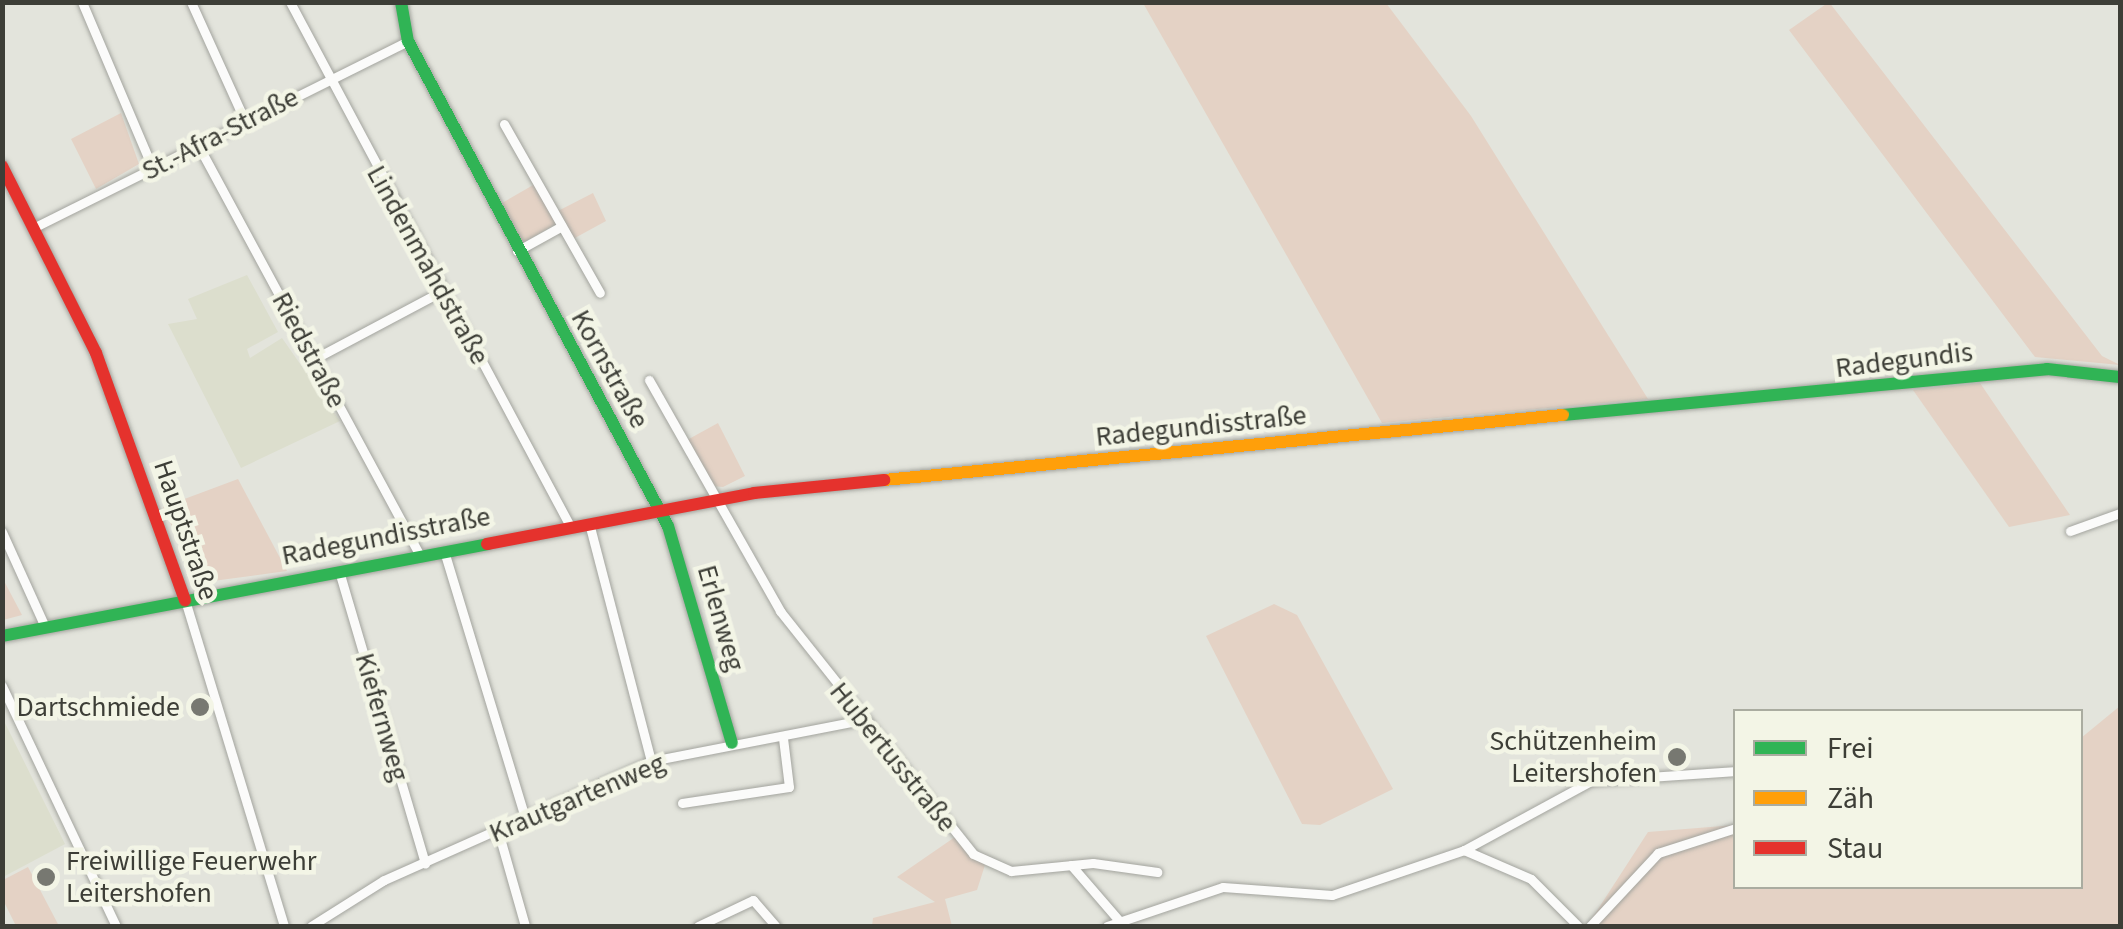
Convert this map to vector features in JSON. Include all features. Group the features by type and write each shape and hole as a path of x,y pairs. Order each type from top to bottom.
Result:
{"street":[{"path":"82,2 153,168"},
{"path":"191,2 245,121"},
{"name":"Lindenmahdstraße","path":"290,2 326,81 570,526"},
{"name":"Kornstraße","path":"400,2 408,41 658,510"},
{"name":"St.-Afra-Straße","path":"33,228 408,41"},
{"name":"Kornstraße","path":"504,124 600,294"},
{"name":"Riedstraße","path":"198,145 420,556"},
{"name":"Hauptstraße","path":"4,174 96,354 185,600 284,926"},
{"path":"517,251 562,226"},
{"path":"314,359 442,291"},
{"name":"Radegundis","path":"1693,407 2046,369 2120,377"},
{"path":"649,380 714,500"},
{"name":"Radegundisstraße","path":"2,636 714,500 1693,407"},
{"name":"Hubertusstraße","path":"714,500 780,611 862,720 972,854 1012,872 1071,865 1157,872"},
{"name":"Erlenweg","path":"658,510 732,743"},
{"path":"2070,530 2120,513"},
{"path":"588,523 650,761"},
{"path":"2,532 45,627"},
{"path":"444,551 525,818"},
{"name":"Kiefernweg","path":"340,571 424,864"},
{"path":"2,686 116,926"},
{"name":"Krautgartenweg","path":"311,926 424,864 650,761 862,720"},
{"path":"682,802 789,787 783,738"},
{"path":"1106,926 1122,924 1201,890 1332,895 1464,850 1591,782 1733,771"},
{"path":"1590,926 1658,853 1733,829"},
{"path":"498,832 525,926"},
{"path":"1464,850 1532,878 1578,926"},
{"path":"1071,865 1122,924"},
{"path":"698,926 753,900 776,926"}],"shaded area":[{"path":"1829,2 2102,356 2120,365 2035,357 1789,30"},
{"path":"1143,3 1386,3 1471,116 1648,399 1382,423"},
{"path":"121,113 139,164 96,189 71,139"},
{"path":"535,184 556,224 517,246 495,207"},
{"path":"593,193 606,221 573,239 558,211"},
{"path":"247,275 278,332 247,349 250,358 282,338 340,421 241,468 168,324 197,319 188,299"},
{"path":"1980,383 2070,515 2009,527 1913,390"},
{"path":"718,423 745,476 723,487 713,486 687,440"},
{"path":"238,479 287,571 198,583 163,507"},
{"path":"3,579 22,615 2,620"},
{"path":"1274,604 1297,615 1393,789 1320,825 1302,824 1206,636"},
{"path":"2120,706 2120,926 1587,926 1648,832 1733,825 1733,889 2083,889 2083,736"},
{"path":"2,717 65,844 3,877 2,877"},
{"path":"955,837 985,865 977,890 945,899 952,926 872,926 873,918 935,902 897,877"},
{"path":"28,867 59,926 16,926 3,900 3,880"}],"traffic: fast":[{"path":"401,2 408,41 668,526 732,743"},
{"path":"1563,415 2047,369 2120,377"},
{"path":"2,636 487,544"}],"traffic: slow":[{"path":"884,480 1563,415"}],"traffic: jam":[{"path":"2,166 96,353 185,600"},
{"path":"487,544 754,493 884,480"}],"place":[{"name":"Dartschmiede","path":"200,707"},
{"name":"Schützenheim Leitershofen","path":"1677,757"},
{"name":"Freiwillige Feuerwehr Leitershofen","path":"46,877"}]}
